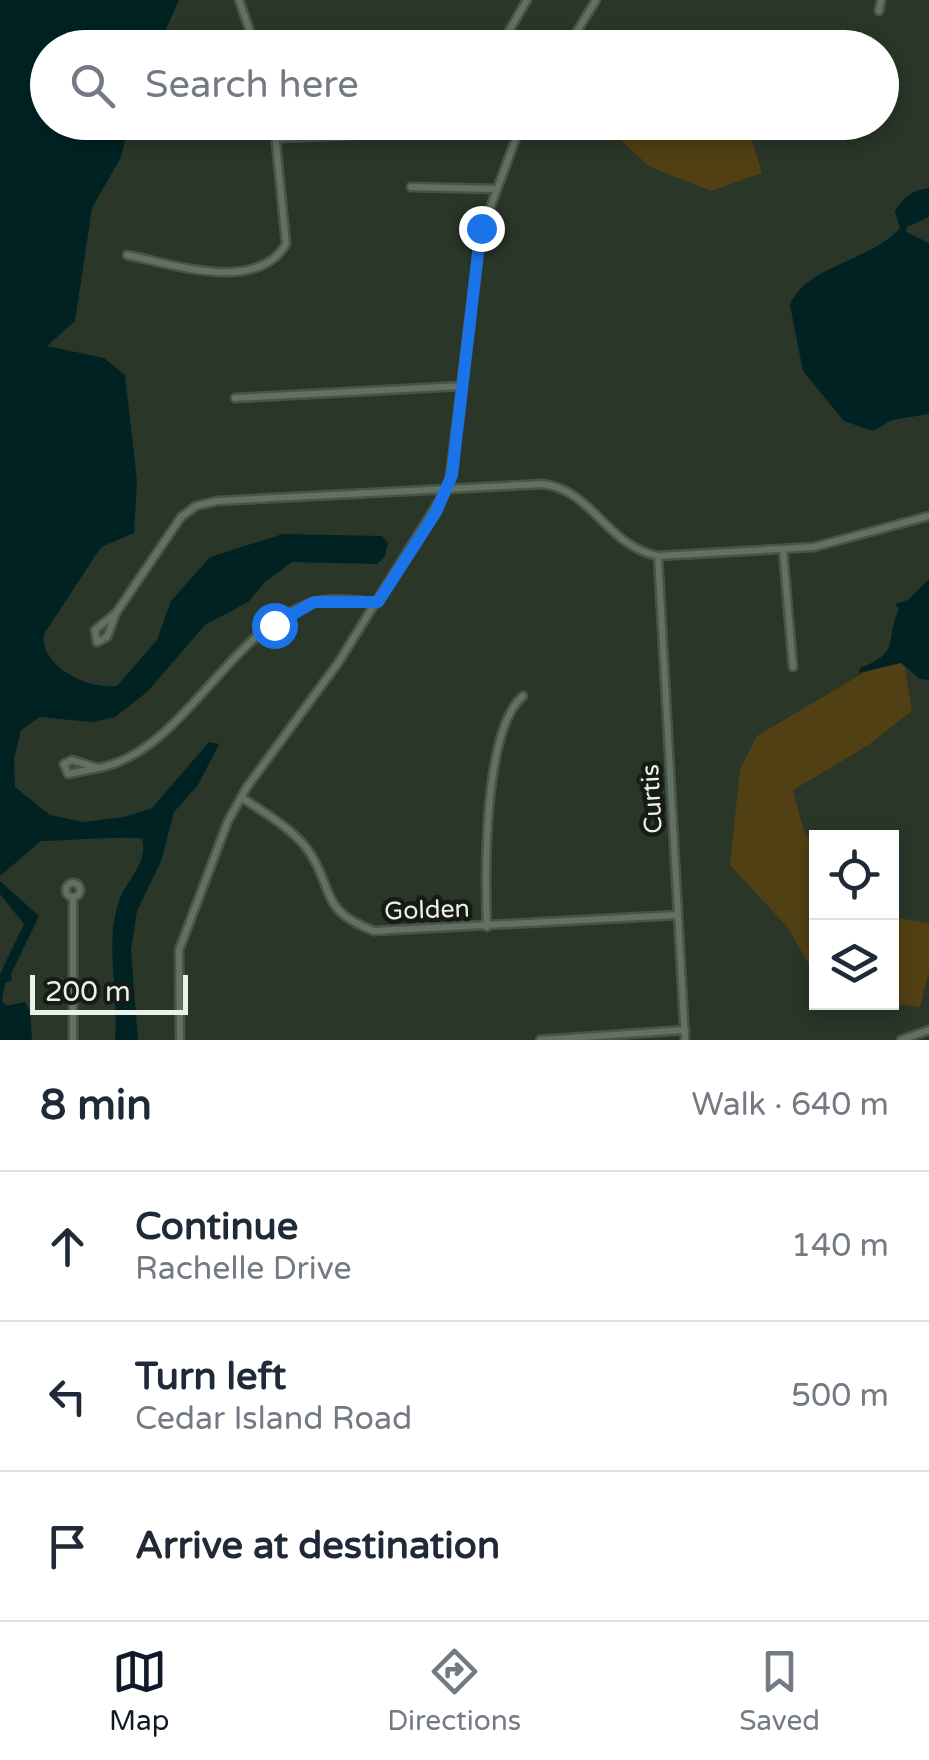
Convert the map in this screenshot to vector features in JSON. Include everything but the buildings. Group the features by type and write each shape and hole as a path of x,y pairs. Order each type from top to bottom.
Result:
{"street":[{"path":"240,0 249,30"},
{"path":"510,30 527,0"},
{"path":"578,30 596,0"},
{"path":"879,10 881,0"},
{"path":"127,255 205,273 257,268 271,262 286,244 277,140"},
{"path":"180,1040 180,946 241,797 378,602 448,489 455,464 477,249 511,140"},
{"path":"411,188 494,189"},
{"path":"235,398 462,386"},
{"path":"116,613 176,523 199,504 556,486 582,501 610,533 635,552 658,556 814,548 929,516"},
{"path":"783,550 793,667"},
{"name":"Curtis","path":"658,556 686,1040"},
{"path":"98,768 70,760 63,766 70,774 98,768 142,750 244,650 292,612 321,601 378,602"},
{"path":"487,927 486,830 506,720 522,696"},
{"name":"Golden","path":"241,797 309,851 328,897 353,923 374,931 678,915"},
{"path":"73,898 73,1040"},
{"path":"540,1040 685,1030"},
{"path":"901,1040 929,1030"}],"shaded area":[{"path":"621,140 752,140 762,173 711,191 650,167"},
{"path":"902,650 912,711 867,746 793,790 805,835 809,836 809,965 788,928 730,865 740,770 757,736"},
{"path":"899,918 929,923 929,972 920,1007 899,1005"}],"water":[{"path":"0,0 179,0 166,30 30,30 30,140 125,140 121,157 92,208 75,321 47,346 104,358 125,375 137,481 134,533 101,547 44,634 45,646 50,657 68,674 94,684 117,686 157,640 171,601 210,557 283,534 382,536 388,543 385,556 377,564 292,562 265,582 248,602 205,625 147,692 115,717 91,722 40,717 21,730 14,759 15,787 50,815 83,822 124,817 152,808 209,742 219,744 198,785 174,812 161,861 137,911 131,950 138,1040 115,1040 112,954 118,904 142,857 142,839 41,841 0,876"},
{"path":"929,188 929,217 907,227 906,232 929,243 929,414 892,420 873,431 844,421 803,371 790,305 809,281 888,239 900,228 895,212 901,202"},
{"path":"929,579 929,680 920,679 901,663 859,673 860,668 887,651 899,609 895,604 908,600"},
{"path":"0,881 39,916 11,974 12,980 5,983 2,1001 6,1006 25,1002 30,1011 32,1040 0,1040 0,974 24,924 0,894"}],"route":[{"path":"274,625 314,602 378,602 443,498 457,451 481,228"}]}
